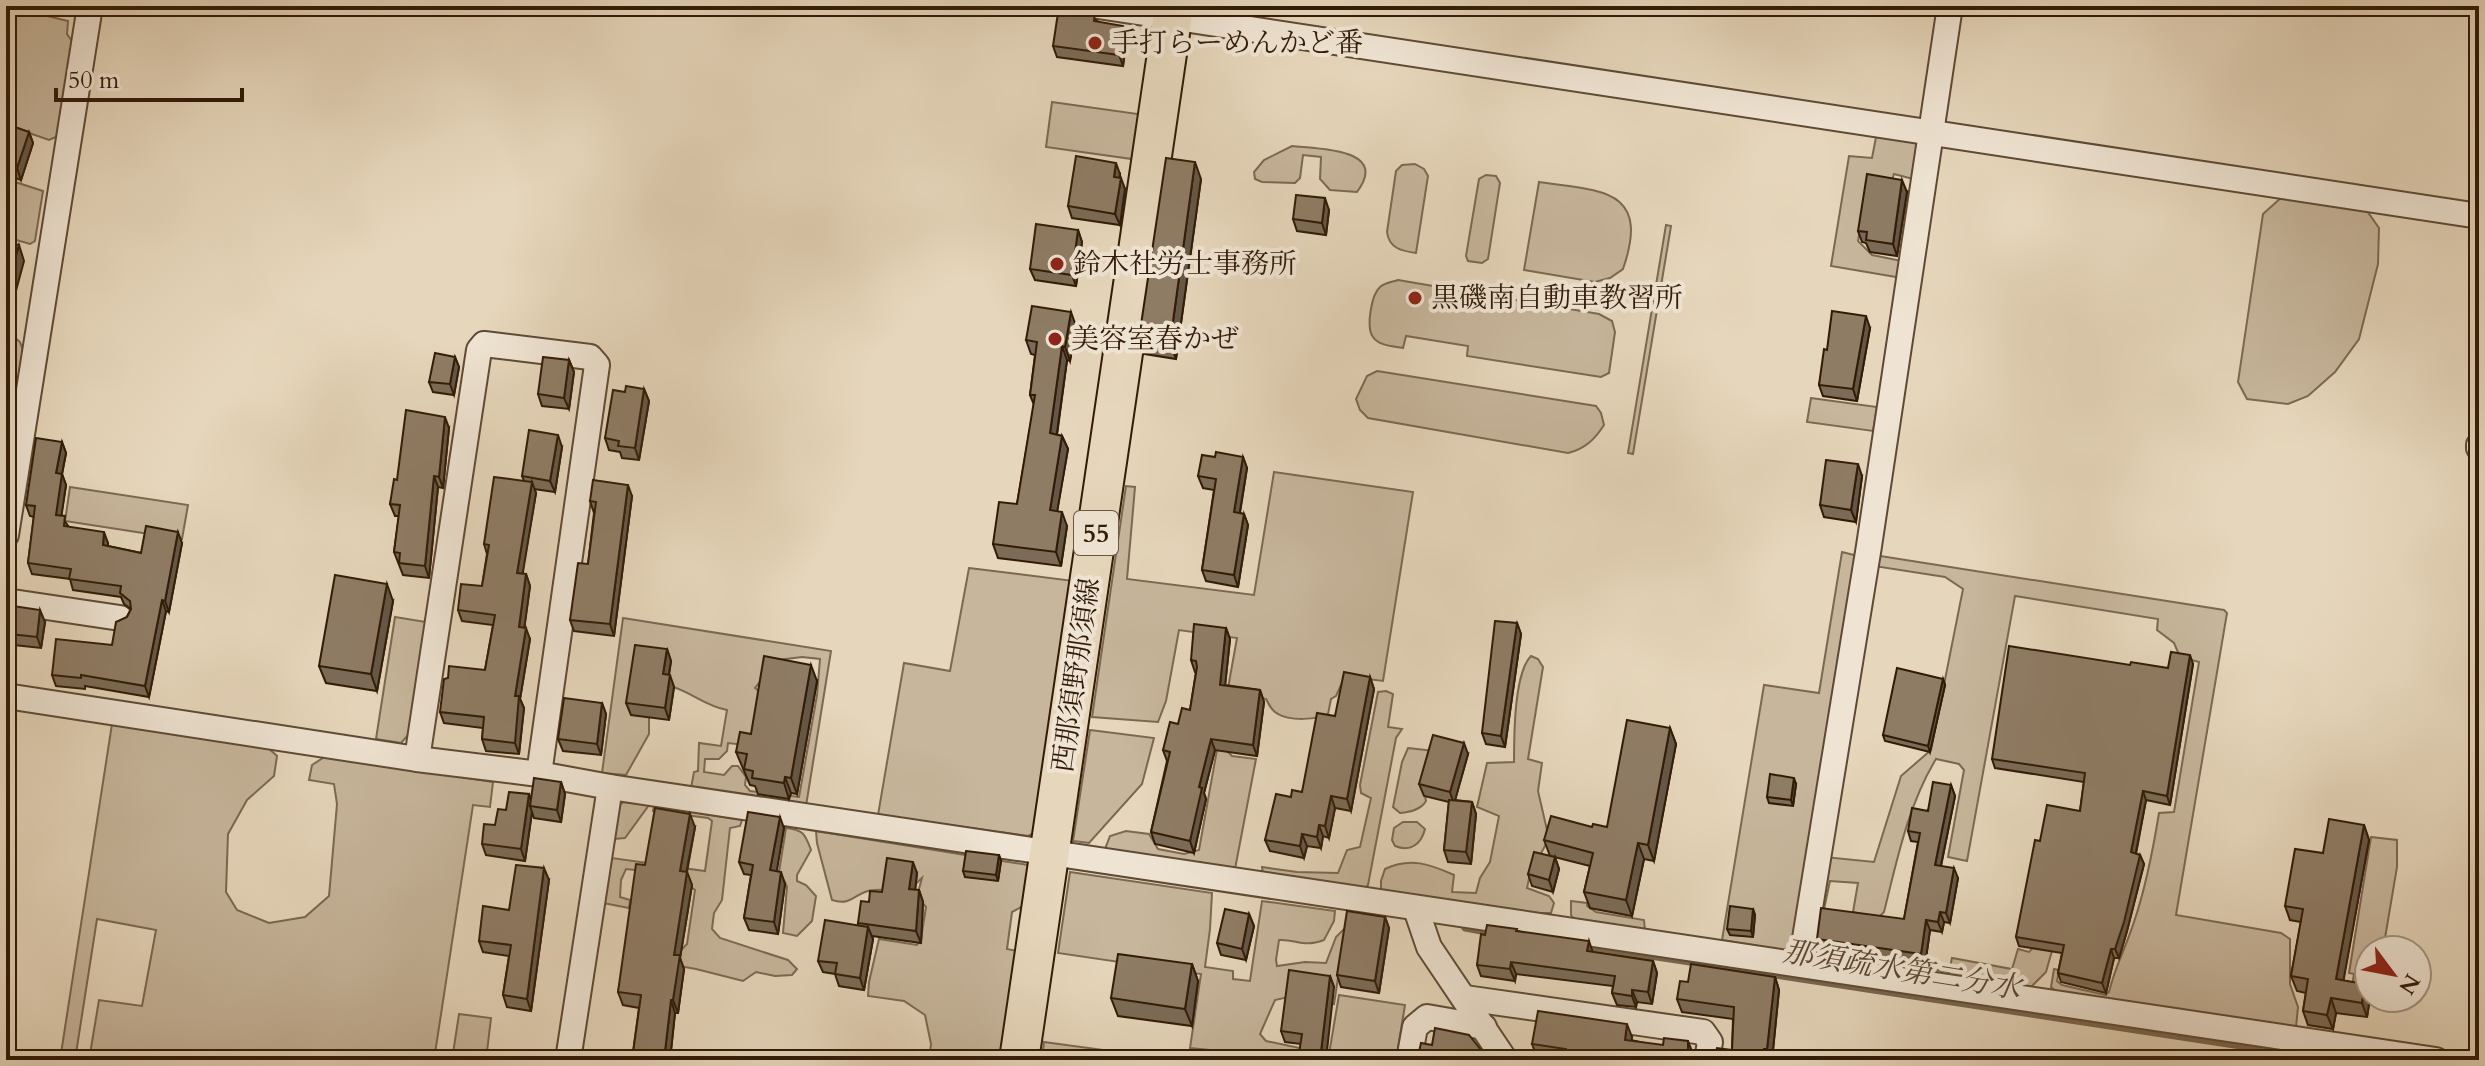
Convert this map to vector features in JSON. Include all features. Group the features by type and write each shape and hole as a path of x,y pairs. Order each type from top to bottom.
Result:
{"main road":[{"name":"西那須野那須線","path":"1019,1060 1173,12"}],"street":[{"path":"6,535 90,6"},
{"path":"1098,6 1173,12 2479,216"},
{"path":"1801,963 1869,546 1950,6"},
{"path":"417,759 479,350 484,344 590,357 597,365 539,774"},
{"path":"6,601 120,618"},
{"path":"6,696 2436,1060"},
{"path":"568,1060 610,787"},
{"path":"1416,909 1429,947 1505,1060"},
{"path":"1465,998 1703,1032 1710,1042 1707,1060"},
{"path":"1409,1060 1415,1027 1427,1017 1484,1027"}],"shaded area":[{"path":"6,6 68,21 67,34 72,41 58,136 49,140 6,125"},
{"path":"1052,102 1145,115 1139,160 1046,147"},
{"path":"1877,132 1922,138 1913,179 1894,174 1890,186 1867,190 1858,241 1872,255 1902,261 1902,278 1831,266 1849,156 1872,158"},
{"path":"1292,146 1347,154 1358,159 1364,167 1365,178 1357,192 1330,190 1320,179 1321,157 1303,155 1300,178 1295,183 1255,179 1254,172 1264,160"},
{"path":"1415,164 1424,169 1428,176 1416,253 1397,248 1390,242 1387,232 1396,171 1402,165"},
{"path":"1486,175 1496,176 1500,183 1488,259 1482,263 1468,261 1466,256 1479,179"},
{"path":"6,179 43,191 35,241 30,244 6,237"},
{"path":"1539,182 1600,192 1615,198 1625,208 1630,222 1630,242 1623,269 1610,278 1595,282 1524,270"},
{"path":"2283,196 2367,211 2379,228 2378,264 2359,339 2335,372 2308,396 2288,404 2247,399 2238,382 2263,214"},
{"path":"1666,225 1671,226 1633,454 1628,453"},
{"path":"1398,280 1599,314 1612,321 1615,332 1609,373 1601,377 1467,356 1468,346 1406,336 1403,348 1382,344 1371,333 1372,304 1380,287"},
{"path":"6,330 20,342 25,356 6,465"},
{"path":"1377,371 1596,406 1604,425 1589,443 1568,453 1368,418 1360,410 1356,399 1367,376"},
{"path":"1811,398 1877,407 1873,431 1807,422"},
{"path":"1274,472 1413,492 1383,681 1345,676 1336,696 1331,699 1328,714 1311,718 1283,716 1274,711 1266,699 1241,693 1226,750 1232,756 1256,759 1235,869 1105,849 1110,836 1126,831 1149,834 1158,849 1184,854 1199,850 1237,638 1179,630 1166,701 1158,722 1092,717 1126,486 1135,487 1127,579 1254,595"},
{"path":"70,487 188,505 182,539 65,521"},
{"path":"1842,552 1858,556 1797,943 1789,951 1722,940 1764,685 1819,693"},
{"path":"1874,555 2224,610 2227,613 2176,915 2281,933 2290,939 2290,984 2298,1007 2296,1027 2057,992 2051,987 2054,969 2059,970 2057,981 2062,985 2105,995 2109,992 2142,895 2159,813 2174,812 2199,662 2180,657 2174,643 2157,630 2158,619 2015,596 1967,861 1948,857 1964,770 1959,764 1936,759 1911,814 1884,912 1878,918 1853,912 1858,883 1830,881 1815,951 1819,954 1880,960 1879,964 1813,956 1825,857 1874,862 1901,776 1931,750 1963,589 1945,577 1874,566"},
{"path":"969,568 1074,581 1038,831 1028,836 878,815 904,663 950,671"},
{"path":"395,617 426,622 409,734 401,743 376,739"},
{"path":"623,618 831,651 806,806 691,788 694,772 698,771 699,743 721,746 727,710 667,685 649,717 649,734 626,775 602,773","holes":["802,657 820,659 817,695 799,797 750,791 745,785 746,777 738,766 732,766 724,775 704,772 705,759 719,759 727,751 728,743 754,746 762,694 755,688 778,660"]},
{"path":"1531,656 1538,659 1543,667 1528,759 1542,763 1538,791 1547,830 1546,844 1530,874 1527,888 1549,896 1554,903 1551,913 1381,890 1385,869 1411,863 1428,865 1454,875 1452,892 1476,893 1480,878 1490,862 1499,816 1477,807 1487,763 1514,762 1518,690 1525,664"},
{"path":"1378,692 1393,694 1388,727 1402,729 1396,738 1368,885 1363,890 1263,874 1262,867 1338,873 1347,850 1360,847 1371,798 1361,793 1360,785"},
{"path":"112,724 267,747 277,756 274,776 247,800 228,834 226,892 237,910 269,923 305,917 329,896 337,804 334,784 309,780 312,765 326,756 493,782 490,807 473,805 434,1060 89,1060 99,1000 142,1006 156,930 97,919 75,1060 60,1060"},
{"path":"1090,730 1154,738 1142,784 1089,843 1073,841"},
{"path":"1408,748 1435,751 1424,790 1426,801 1418,808 1400,813 1393,807"},
{"path":"623,802 649,805 625,838 614,839 619,806"},
{"path":"654,806 742,820 740,826 730,828 722,900 714,913 712,929 720,938 788,960 797,969 792,975 775,976 756,972 743,981 628,957 680,951 687,944 695,890 673,874 626,869 621,880 620,897 630,900 629,908 603,903 612,858 705,871 712,821 653,811"},
{"path":"1403,822 1417,822 1425,829 1418,843 1400,848 1392,840 1394,828"},
{"path":"786,828 797,830 807,840 811,850 797,875 797,881 806,885 816,896 812,921 797,936 783,933 787,887 784,880 778,878"},
{"path":"816,831 1028,865 1031,870 1025,905 1012,912 1007,949 1017,951 1004,1060 929,1060 931,1044 925,1015 904,1001 868,996 879,939 917,945 921,939 926,907 917,896 922,878 907,892 874,890 845,902 832,900"},
{"path":"2371,837 2397,840 2397,867 2386,934 2355,934"},
{"path":"1070,872 1212,893 1205,967 1233,971 1233,979 1250,981 1262,901 1335,911 1334,921 1324,940 1305,943 1279,940 1276,960 1277,966 1326,963 1336,937 1346,927 1334,1004 1288,997 1275,1000 1260,1034 1266,1041 1309,1050 1309,1060 1190,1048 1201,974 1058,953"},
{"path":"1571,901 1587,903 1596,912 1644,920 1645,931 1575,920 1571,915"},
{"path":"2061,919 2046,972 2031,987 1893,967 1893,963 1949,972 1952,958 2012,969 2018,949 2029,952"},
{"path":"2353,948 2353,974 2349,973"},
{"path":"1339,995 1405,1005 1396,1060 1328,1060"},
{"path":"459,1014 491,1018 486,1060 452,1060"},
{"path":"1044,1042 1126,1053 1125,1060 1042,1060"}],"building":[{"path":"1059,6 1080,6 1080,10 1095,12 1094,21 1123,26 1119,55 1053,46"},
{"path":"6,124 29,132 17,168 6,165"},
{"path":"1076,156 1116,163 1114,177 1121,178 1115,214 1068,206"},
{"path":"1166,158 1195,162 1170,343 1139,338"},
{"path":"1867,174 1902,180 1893,244 1866,240 1867,232 1858,231"},
{"path":"1296,195 1325,198 1322,223 1293,219"},
{"path":"1036,224 1078,230 1072,275 1030,269"},
{"path":"6,242 19,245 6,290"},
{"path":"1032,306 1071,312 1065,347 1062,346 1050,433 1062,436 1050,510 1062,512 1056,552 993,544 999,502 1017,504 1035,395 1030,395 1037,342 1026,340"},
{"path":"1832,311 1866,316 1853,389 1819,385"},
{"path":"435,353 455,357 450,384 429,382"},
{"path":"543,357 569,360 564,398 538,394"},
{"path":"626,386 644,389 635,448 618,446 619,441 605,438 613,390 625,392"},
{"path":"406,410 445,417 439,477 434,476 425,566 399,563 400,553 394,552 400,505 390,504 394,479 397,480"},
{"path":"529,430 558,435 550,481 522,476"},
{"path":"36,438 62,442 56,473 62,474 56,515 65,516 64,526 104,532 103,545 141,553 146,526 178,532 145,686 81,675 81,678 52,675 56,639 112,645 116,622 127,617 131,609 130,601 120,593 121,586 69,579 71,569 28,563 35,506 26,505"},
{"path":"1216,452 1243,457 1234,512 1244,514 1234,575 1202,570 1216,479 1198,476 1202,455 1215,457"},
{"path":"1826,460 1858,464 1851,510 1820,505"},
{"path":"494,477 532,482 517,573 526,574 519,627 526,628 515,696 519,696 515,743 482,739 484,717 440,712 444,679 448,678 449,666 485,670 495,615 458,610 461,584 482,586 489,545 484,544"},
{"path":"593,480 628,485 610,624 570,620 578,563 588,564 596,502 590,501"},
{"path":"335,575 387,584 371,674 319,666"},
{"path":"13,606 40,610 37,637 10,634"},
{"path":"1495,621 1517,623 1501,736 1482,733"},
{"path":"1194,624 1226,628 1220,685 1260,690 1253,745 1211,739 1190,841 1151,832 1170,752 1163,750 1170,722 1178,724 1182,708 1190,710 1197,667 1196,661 1191,660"},
{"path":"635,645 667,649 663,674 670,675 665,708 626,703"},
{"path":"2009,646 2168,668 2171,652 2190,655 2167,796 2143,791 2131,852 2140,855 2124,922 2115,949 2111,949 2102,983 2058,973 2064,945 2016,937 2035,840 2040,841 2047,805 2080,811 2085,773 1992,759"},
{"path":"764,656 811,665 791,778 785,777 784,783 752,778 753,771 744,769 747,754 736,752 740,732 751,734"},
{"path":"1897,668 1943,679 1928,746 1883,735"},
{"path":"1344,672 1370,677 1347,799 1331,796 1325,826 1319,825 1317,837 1302,834 1300,846 1265,840 1276,794 1291,797 1292,790 1302,792 1317,713 1335,716"},
{"path":"564,698 602,703 597,744 558,739"},
{"path":"1627,720 1670,728 1648,845 1638,843 1626,900 1584,892 1593,853 1544,840 1551,816 1592,827 1593,824 1607,827"},
{"path":"1433,735 1464,743 1450,792 1419,784"},
{"path":"1770,774 1794,778 1791,800 1767,797"},
{"path":"534,778 561,782 557,810 530,806"},
{"path":"1933,782 1951,785 1935,865 1954,868 1946,913 1940,912 1938,922 1926,920 1921,954 1817,939 1821,908 1904,919 1920,833 1908,831 1912,808 1928,811"},
{"path":"509,792 529,794 521,849 482,844 484,824 495,825 498,809 506,810"},
{"path":"1449,800 1472,802 1466,852 1444,850"},
{"path":"655,808 690,814 680,871 687,872 674,955 680,955 664,1060 632,1060 641,995 618,992 636,864 645,865"},
{"path":"748,812 780,817 770,870 781,872 774,922 744,918 753,865 739,862"},
{"path":"2329,819 2364,825 2336,979 2353,982 2353,1002 2331,998 2327,1015 2303,1011 2308,979 2291,976 2303,909 2285,906 2295,849 2323,853"},
{"path":"966,851 999,855 996,875 963,871"},
{"path":"1534,852 1555,857 1549,880 1528,874"},
{"path":"887,858 913,862 909,889 919,890 916,931 858,923 861,901 869,902 870,891 882,892"},
{"path":"516,865 544,868 527,999 503,995 511,945 479,941 483,906 509,910"},
{"path":"1730,906 1753,909 1751,931 1727,929"},
{"path":"1225,909 1249,914 1242,949 1217,943"},
{"path":"1347,911 1385,917 1375,981 1337,975"},
{"path":"825,920 868,927 860,978 835,974 837,963 818,961"},
{"path":"1487,925 1589,941 1587,951 1653,961 1648,992 1632,990 1632,996 1612,993 1615,976 1511,962 1510,969 1477,965 1481,934 1485,935"},
{"path":"1118,954 1192,964 1185,1009 1111,998"},
{"path":"1691,964 1775,977 1763,1060 1709,1060 1717,1048 1732,1050 1734,1007 1677,999 1680,981 1688,982"},
{"path":"1289,970 1330,976 1320,1060 1298,1060 1302,1034 1281,1031"},
{"path":"1538,1011 1627,1024 1625,1040 1663,1045 1664,1038 1688,1041 1688,1052 1692,1058 1701,1060 1565,1060 1566,1049 1532,1044"},
{"path":"1435,1028 1469,1035 1489,1060 1413,1060 1421,1043 1432,1045"},
{"path":"1155,1053 1184,1057 1184,1060 1154,1060"},
{"path":"509,1056 533,1059 508,1060"}],"waterway":[{"name":"那須疏水第二分水","path":"1465,928 1492,933"},
{"name":"那須疏水第二分水","path":"1584,946 2333,1060"}],"place":[{"name":"手打らーめんかど番","path":"1095,43"},
{"name":"鈴木社労士事務所","path":"1057,264"},
{"name":"黒磯南自動車教習所","path":"1415,298"},
{"name":"美容室春かぜ","path":"1055,339"}]}
